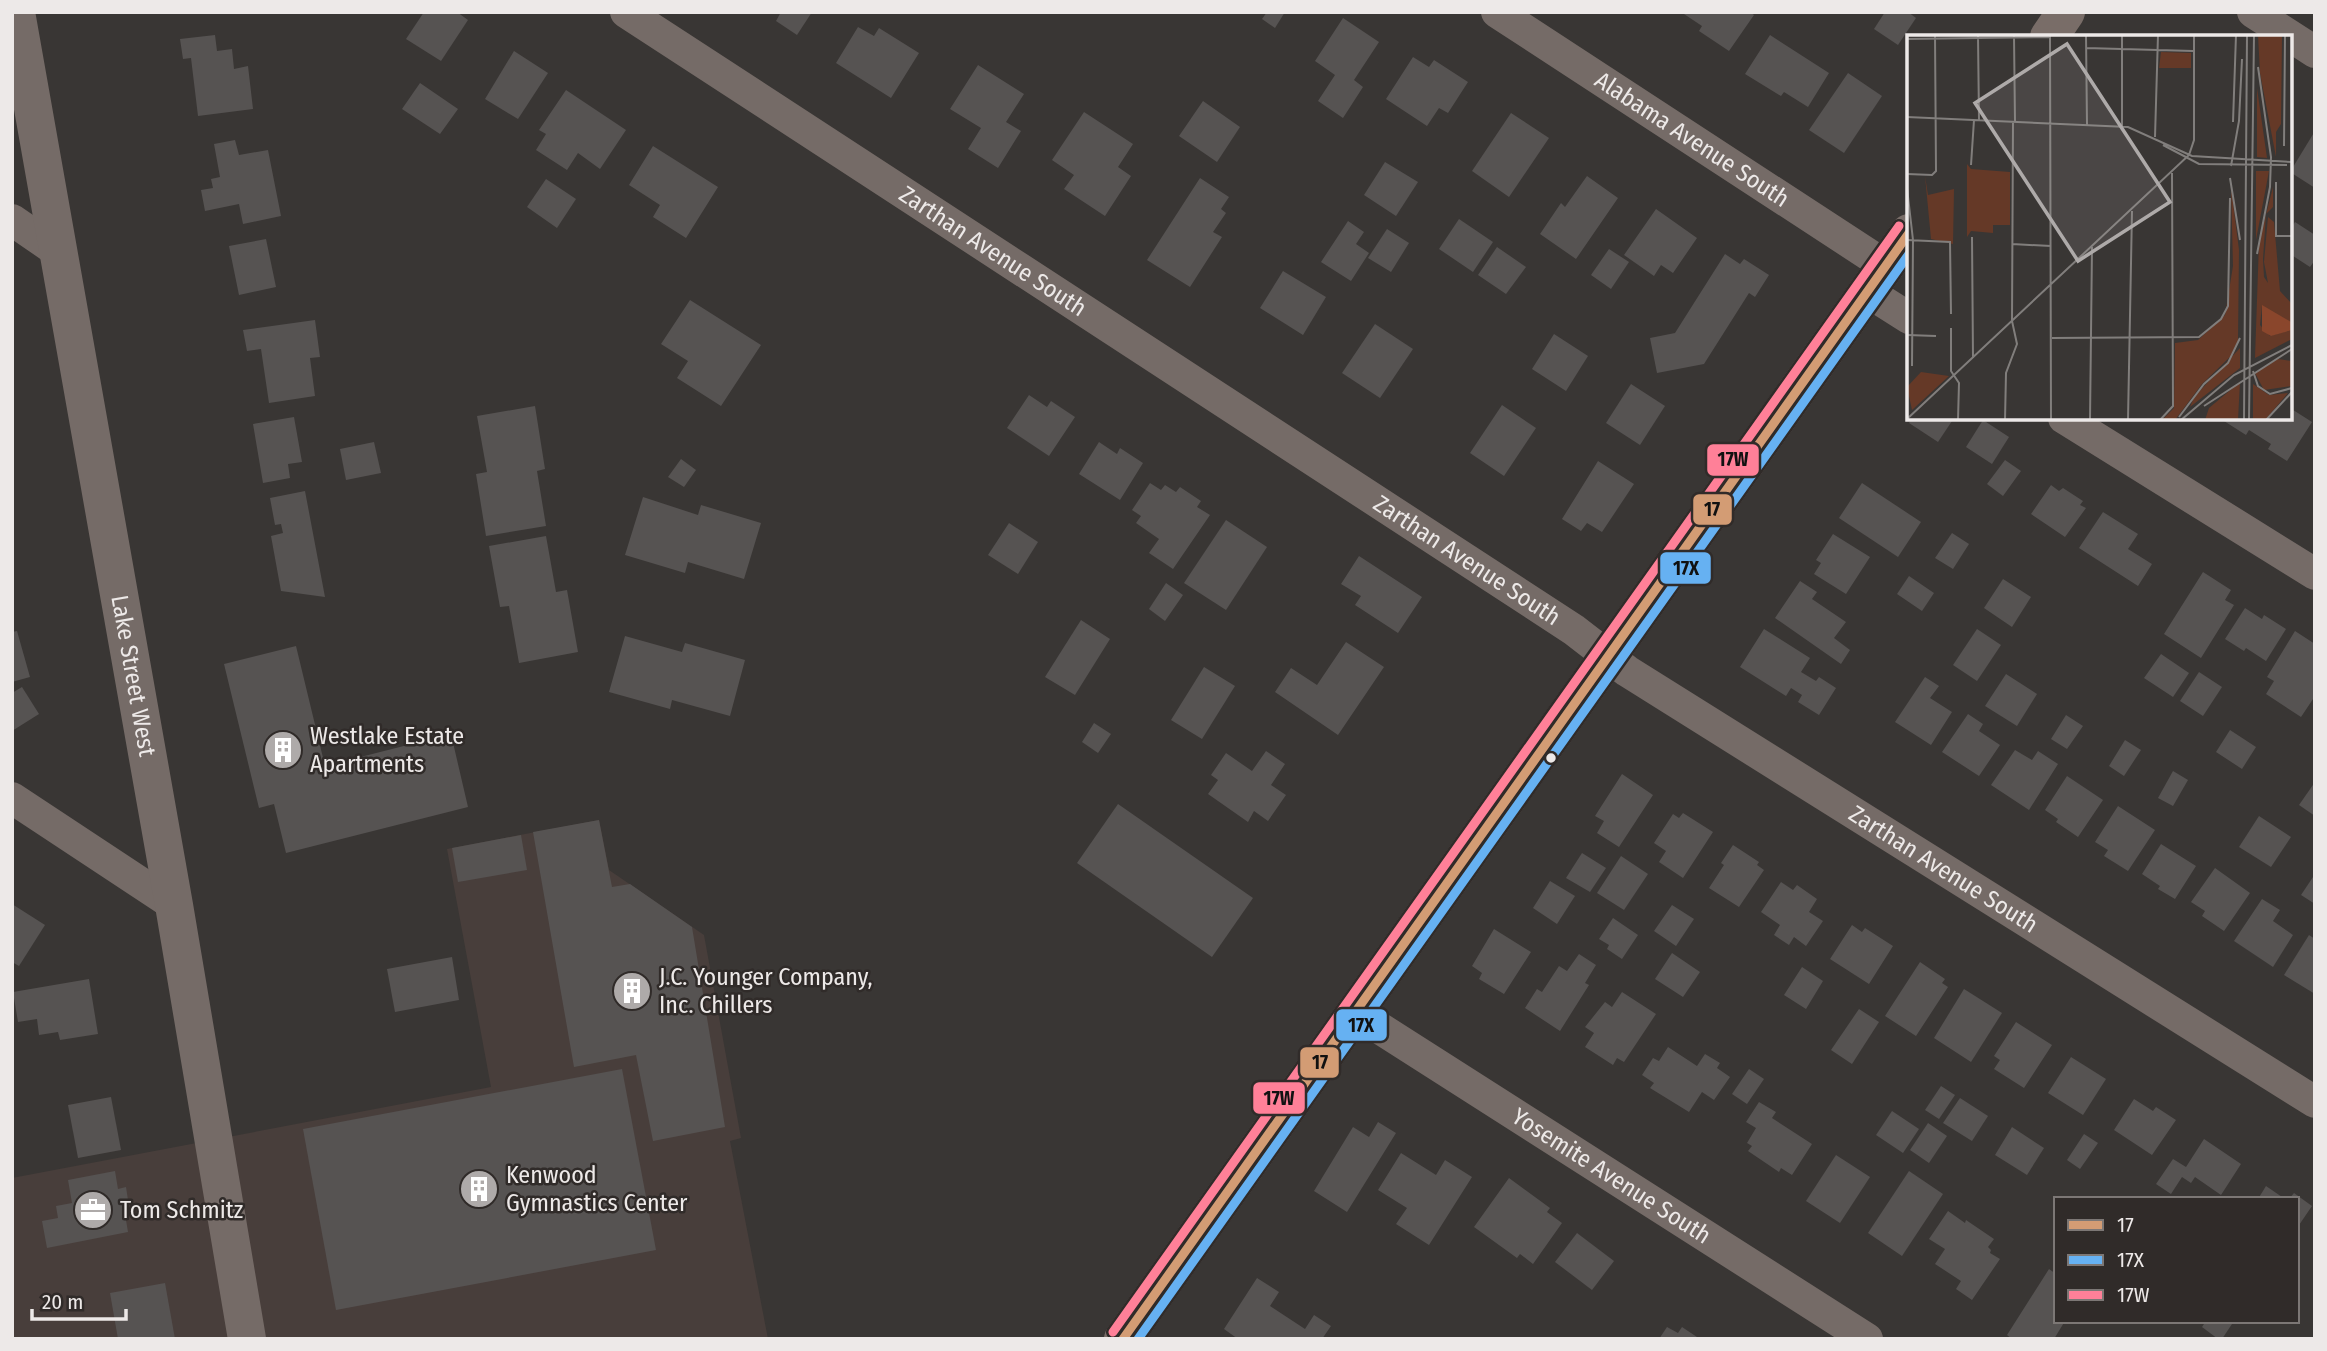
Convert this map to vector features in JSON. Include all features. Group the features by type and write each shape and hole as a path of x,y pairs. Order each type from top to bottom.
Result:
{"main road":[{"path":"2050,35 2066,12"},
{"path":"1123,1339 1907,236"}],"street":[{"name":"Lake Street West","path":"16,12 174,905 247,1339"},
{"name":"Zarthan Avenue South","path":"626,12 1574,630 1608,658 2315,1102"},
{"name":"Alabama Avenue South","path":"1497,12 1877,279 1907,316"},
{"path":"2253,12 2289,35"},
{"path":"2292,37 2315,52"},
{"path":"12,220 57,251"},
{"path":"2067,420 2315,574"},
{"path":"12,798 174,905"},
{"name":"Yosemite Avenue South","path":"1356,1013 1867,1339"}],"shaded area":[{"path":"599,820 609,870 704,935 741,1138 730,1141 768,1339 12,1339 12,1178 491,1087 447,849"}],"building":[{"path":"424,12 457,12 468,20 441,61 406,39"},
{"path":"781,12 812,12 797,35 776,21"},
{"path":"1267,12 1285,12 1275,28 1262,19"},
{"path":"1750,12 1754,15 1729,51 1699,31 1702,26 1684,14"},
{"path":"1885,12 1908,12 1916,18 1898,45 1874,29"},
{"path":"1343,18 1379,42 1354,80 1363,87 1343,118 1318,101 1335,75 1315,61"},
{"path":"858,27 874,36 879,28 919,53 891,98 836,63"},
{"path":"215,35 217,51 232,49 234,69 248,66 253,109 198,116 191,58 183,59 180,39"},
{"path":"1770,35 1829,73 1808,107 1784,92 1781,96 1745,74"},
{"path":"514,51 548,73 518,119 485,99"},
{"path":"1413,57 1429,67 1434,60 1468,82 1448,113 1439,108 1427,126 1386,99"},
{"path":"978,65 1024,94 1006,122 1021,131 998,168 968,149 981,128 950,109"},
{"path":"1848,73 1882,96 1844,153 1809,130"},
{"path":"420,83 458,109 440,134 402,109"},
{"path":"566,90 626,130 600,169 578,153 567,170 536,150 546,134 539,130"},
{"path":"1203,101 1240,127 1217,162 1179,136"},
{"path":"1084,112 1133,144 1118,167 1131,176 1105,216 1064,189 1074,175 1052,160"},
{"path":"1511,113 1549,138 1509,197 1472,171"},
{"path":"2315,131 2315,188 2292,173 2292,169"},
{"path":"235,140 239,155 268,150 281,216 243,224 239,204 205,211 201,190 213,188 211,179 220,177 214,144"},
{"path":"653,146 718,187 686,238 653,217 660,205 629,185"},
{"path":"1385,162 1418,182 1396,216 1364,195"},
{"path":"1587,176 1618,198 1576,259 1540,234 1561,203 1565,207"},
{"path":"1200,178 1229,197 1221,209 1226,213 1213,232 1222,237 1190,287 1147,260"},
{"path":"546,179 576,199 557,228 527,207"},
{"path":"1656,209 1697,238 1673,273 1661,265 1654,276 1624,255"},
{"path":"1459,219 1493,242 1473,272 1439,249"},
{"path":"1348,221 1364,232 1356,244 1369,253 1351,281 1321,262"},
{"path":"2295,222 2315,235 2315,260 2310,267 2292,255 2292,227"},
{"path":"1387,229 1409,243 1391,272 1368,258"},
{"path":"266,239 276,287 239,295 229,246"},
{"path":"1497,247 1526,267 1506,294 1478,275"},
{"path":"1609,249 1629,262 1611,289 1591,275"},
{"path":"1725,254 1740,264 1744,259 1769,275 1755,297 1749,293 1704,364 1657,373 1650,338 1675,333"},
{"path":"1283,271 1326,297 1303,335 1260,308"},
{"path":"690,300 761,345 721,406 677,378 688,361 661,344"},
{"path":"315,320 320,357 310,358 315,396 269,403 261,349 247,351 243,330"},
{"path":"1375,324 1413,349 1380,398 1342,373"},
{"path":"1554,334 1588,356 1566,391 1532,369"},
{"path":"1631,384 1665,406 1640,445 1606,423"},
{"path":"1029,395 1047,407 1051,401 1075,417 1049,456 1007,428"},
{"path":"1502,405 1536,428 1504,476 1470,453"},
{"path":"535,406 545,469 537,471 546,526 486,536 476,474 487,472 477,416"},
{"path":"2292,409 2312,422 2287,461 2268,449 2271,444 2249,430 2246,435 2224,421 2292,420"},
{"path":"294,417 302,462 288,464 290,478 263,483 253,424"},
{"path":"1911,420 1953,420 1938,442 1909,423"},
{"path":"1983,420 2009,437 1992,464 1966,447"},
{"path":"374,442 381,473 346,480 340,449"},
{"path":"1099,442 1117,454 1120,448 1143,463 1120,500 1079,474"},
{"path":"681,459 696,470 684,487 668,477"},
{"path":"2005,460 2021,471 2003,496 1987,484"},
{"path":"1598,461 1634,484 1602,532 1587,523 1581,531 1562,519"},
{"path":"1150,483 1161,490 1165,485 1176,492 1180,487 1201,501 1197,507 1210,515 1173,569 1149,553 1159,539 1136,523 1141,516 1132,510"},
{"path":"1862,483 1921,522 1898,557 1839,518"},
{"path":"2051,485 2059,491 2063,488 2083,501 2080,505 2086,508 2065,537 2031,514"},
{"path":"305,491 325,597 281,591 271,536 283,533 281,524 275,525 270,498"},
{"path":"643,497 698,515 701,505 761,523 744,579 688,562 685,573 625,555"},
{"path":"2103,512 2138,534 2128,549 2152,564 2138,586 2079,548"},
{"path":"1226,520 1267,547 1226,610 1184,583"},
{"path":"1009,523 1038,542 1018,574 988,555"},
{"path":"1952,533 1969,544 1953,569 1935,558"},
{"path":"1833,534 1870,557 1846,594 1814,574 1821,563 1816,560"},
{"path":"546,536 556,592 567,590 578,652 519,663 509,606 500,607 489,546"},
{"path":"1359,556 1422,597 1398,633 1355,605 1361,596 1341,584"},
{"path":"2203,572 2231,590 2225,600 2234,605 2201,658 2164,634"},
{"path":"1909,576 1934,593 1922,611 1897,594"},
{"path":"2003,579 2031,597 2012,627 1984,608"},
{"path":"1800,581 1817,592 1812,599 1846,622 1834,638 1850,650 1841,664 1775,618"},
{"path":"1166,583 1183,595 1165,621 1149,609"},
{"path":"2245,608 2262,619 2264,615 2286,629 2266,661 2225,639"},
{"path":"1081,620 1110,639 1075,695 1045,677"},
{"path":"1764,629 1810,658 1801,672 1816,681 1819,677 1836,688 1819,715 1798,702 1802,695 1791,688 1786,696 1740,667"},
{"path":"1977,629 2001,645 1977,681 1953,665"},
{"path":"17,631 30,677 12,682 12,632"},
{"path":"2295,631 2315,644 2315,696 2301,717 2266,694 2274,681 2267,677"},
{"path":"625,636 682,652 685,643 745,660 730,716 672,700 670,709 609,692"},
{"path":"1346,642 1384,667 1338,735 1275,692 1291,668 1317,685"},
{"name":"Westlake Estate Apartments","path":"296,646 325,766 451,734 468,807 286,853 274,804 259,808 224,664"},
{"path":"2161,654 2189,673 2173,697 2144,678"},
{"path":"1204,667 1235,686 1202,739 1171,720"},
{"path":"2199,672 2222,687 2203,716 2180,701"},
{"path":"2006,674 2037,694 2017,726 1985,706"},
{"path":"1925,677 1939,686 1930,698 1952,712 1931,745 1895,722"},
{"path":"22,687 39,714 12,731 12,693"},
{"path":"1968,714 1983,724 1979,731 2000,745 1979,776 1942,752"},
{"path":"2066,715 2083,726 2067,749 2051,739"},
{"path":"1094,723 1111,734 1098,753 1082,742"},
{"path":"2230,730 2256,747 2242,769 2216,752"},
{"path":"2125,740 2141,750 2124,776 2109,766"},
{"path":"2015,750 2032,760 2038,751 2058,764 2029,810 1991,785"},
{"path":"1266,751 1285,764 1271,785 1286,795 1268,821 1254,811 1248,822 1208,794 1218,780 1211,775 1226,753 1252,771"},
{"path":"2173,771 2188,780 2173,806 2158,798"},
{"path":"1622,774 1653,795 1619,847 1597,833 1604,821 1595,816"},
{"path":"2067,776 2103,800 2078,837 2056,822 2058,819 2045,810"},
{"path":"2315,782 2315,816 2299,805"},
{"path":"1118,804 1253,898 1212,957 1077,863"},
{"path":"2118,806 2155,830 2128,871 2104,856 2108,850 2095,842"},
{"path":"1683,813 1713,832 1683,878 1659,862 1666,851 1654,843 1673,814 1679,818"},
{"path":"2259,816 2291,837 2271,867 2239,847"},
{"name":"J.C. Younger Company, Inc. Chillers","path":"599,820 612,887 630,884 692,927 725,1127 653,1141 636,1055 574,1067 533,832"},
{"path":"521,835 527,870 458,882 452,848"},
{"path":"2161,844 2196,866 2175,899 2158,889 2160,886 2142,874"},
{"path":"1733,845 1759,862 1757,865 1764,870 1739,907 1709,888"},
{"path":"1582,853 1606,868 1590,892 1566,878"},
{"path":"1621,856 1648,874 1624,910 1597,893"},
{"path":"2215,868 2250,893 2224,931 2202,916 2205,911 2191,902"},
{"path":"2315,874 2315,904 2301,895"},
{"path":"1550,881 1575,896 1557,924 1533,908"},
{"path":"1781,882 1793,890 1797,885 1817,899 1809,912 1823,921 1806,946 1794,937 1789,945 1774,935 1780,925 1761,912"},
{"path":"2262,899 2280,910 2273,921 2293,935 2273,967 2234,941"},
{"path":"12,904 45,925 19,966 12,962"},
{"path":"1672,905 1694,919 1676,946 1654,931"},
{"path":"1613,918 1638,935 1622,959 1607,949 1609,945 1599,939"},
{"path":"1852,925 1862,932 1865,928 1893,946 1869,984 1830,959"},
{"path":"1494,929 1531,952 1504,994 1479,979 1482,973 1472,966"},
{"path":"2309,935 2315,939 2315,994 2284,975"},
{"path":"1672,953 1700,972 1683,997 1655,979"},
{"path":"1579,954 1596,965 1585,983 1589,985 1560,1031 1525,1008 1537,989 1542,992 1559,966 1567,971"},
{"path":"452,957 459,1000 395,1012 387,969"},
{"path":"1920,962 1945,979 1942,983 1948,987 1916,1036 1885,1016"},
{"path":"1802,967 1823,981 1806,1009 1784,995"},
{"path":"89,979 98,1034 60,1040 58,1032 39,1035 37,1019 18,1022 13,992"},
{"path":"1964,989 2002,1013 1971,1062 1934,1038"},
{"path":"1622,992 1656,1014 1624,1062 1617,1058 1613,1065 1585,1047 1594,1033 1585,1027 1605,1002 1612,1007"},
{"path":"1859,1009 1879,1022 1852,1064 1831,1050"},
{"path":"2016,1022 2052,1045 2024,1088 1994,1069 2000,1060 1994,1056"},
{"path":"1668,1047 1697,1066 1705,1054 1720,1063 1717,1068 1730,1077 1714,1100 1702,1092 1689,1112 1650,1088 1654,1083 1642,1075 1653,1058 1659,1061"},
{"path":"2071,1057 2106,1079 2083,1115 2048,1093"},
{"name":"Kenwood Gymnastics Center","path":"622,1069 656,1250 336,1310 303,1129"},
{"path":"1749,1069 1764,1079 1747,1104 1732,1094"},
{"path":"1941,1086 1955,1095 1939,1119 1925,1110"},
{"path":"111,1097 121,1150 78,1158 68,1105"},
{"path":"1960,1098 1988,1116 1972,1141 1943,1123"},
{"path":"2134,1099 2153,1111 2156,1107 2176,1120 2152,1155 2114,1130"},
{"path":"1759,1102 1776,1112 1772,1118 1812,1144 1792,1175 1781,1168 1779,1172 1748,1151 1752,1146 1747,1143 1756,1128 1746,1122"},
{"path":"1892,1111 1919,1129 1903,1153 1876,1135"},
{"path":"1378,1122 1396,1133 1347,1212 1314,1191 1353,1127 1369,1137"},
{"path":"1928,1123 1947,1136 1929,1163 1910,1150"},
{"path":"2012,1127 2044,1148 2027,1175 1995,1155"},
{"path":"2084,1134 2098,1143 2080,1169 2067,1160"},
{"path":"2204,1139 2241,1164 2221,1195 2195,1177 2191,1183 2182,1177 2171,1194 2156,1184 2173,1159 2186,1167"},
{"path":"1401,1153 1436,1175 1445,1160 1472,1177 1429,1245 1396,1224 1407,1208 1378,1190"},
{"path":"1836,1155 1870,1177 1840,1223 1806,1201"},
{"name":"Tom Schmitz","path":"115,1171 118,1189 126,1187 130,1213 125,1214 128,1232 47,1248 42,1221 58,1218 56,1206 72,1203 68,1180"},
{"path":"1909,1171 1943,1194 1902,1256 1868,1233"},
{"path":"1509,1178 1550,1208 1547,1212 1562,1223 1533,1264 1520,1254 1517,1258 1474,1227"},
{"path":"2266,1186 2282,1197 2259,1197"},
{"path":"2294,1193 2312,1206 2299,1225 2299,1197 2291,1197"},
{"path":"1948,1211 1994,1239 1988,1247 1990,1253 2000,1259 1972,1300 1956,1289 1961,1281 1935,1264 1945,1249 1929,1239"},
{"path":"1577,1233 1614,1261 1592,1290 1555,1262"},
{"path":"2049,1269 2054,1273 2054,1323 2064,1323 2054,1339 2012,1339 2007,1335"},
{"path":"1257,1278 1279,1292 1270,1306 1305,1329 1314,1315 1331,1326 1322,1339 1238,1339 1224,1329"},
{"path":"165,1283 175,1339 118,1339 110,1293"},
{"path":"2205,1323 2233,1323 2222,1339 2202,1327"},
{"path":"1667,1327 1678,1333 1682,1327 1700,1339 1659,1339"}],"transit line":[{"name":"17W","path":"1113,1332 1899,226"},
{"name":"17","path":"1123,1339 1907,236"},
{"name":"17X","path":"1138,1339 1907,257"}],"place":[{"name":"Westlake Estate Apartments","path":"283,750"},
{"name":"J.C. Younger Company, Inc. Chillers","path":"632,991"},
{"name":"Kenwood Gymnastics Center","path":"479,1189"},
{"name":"Tom Schmitz","path":"93,1210"}]}
